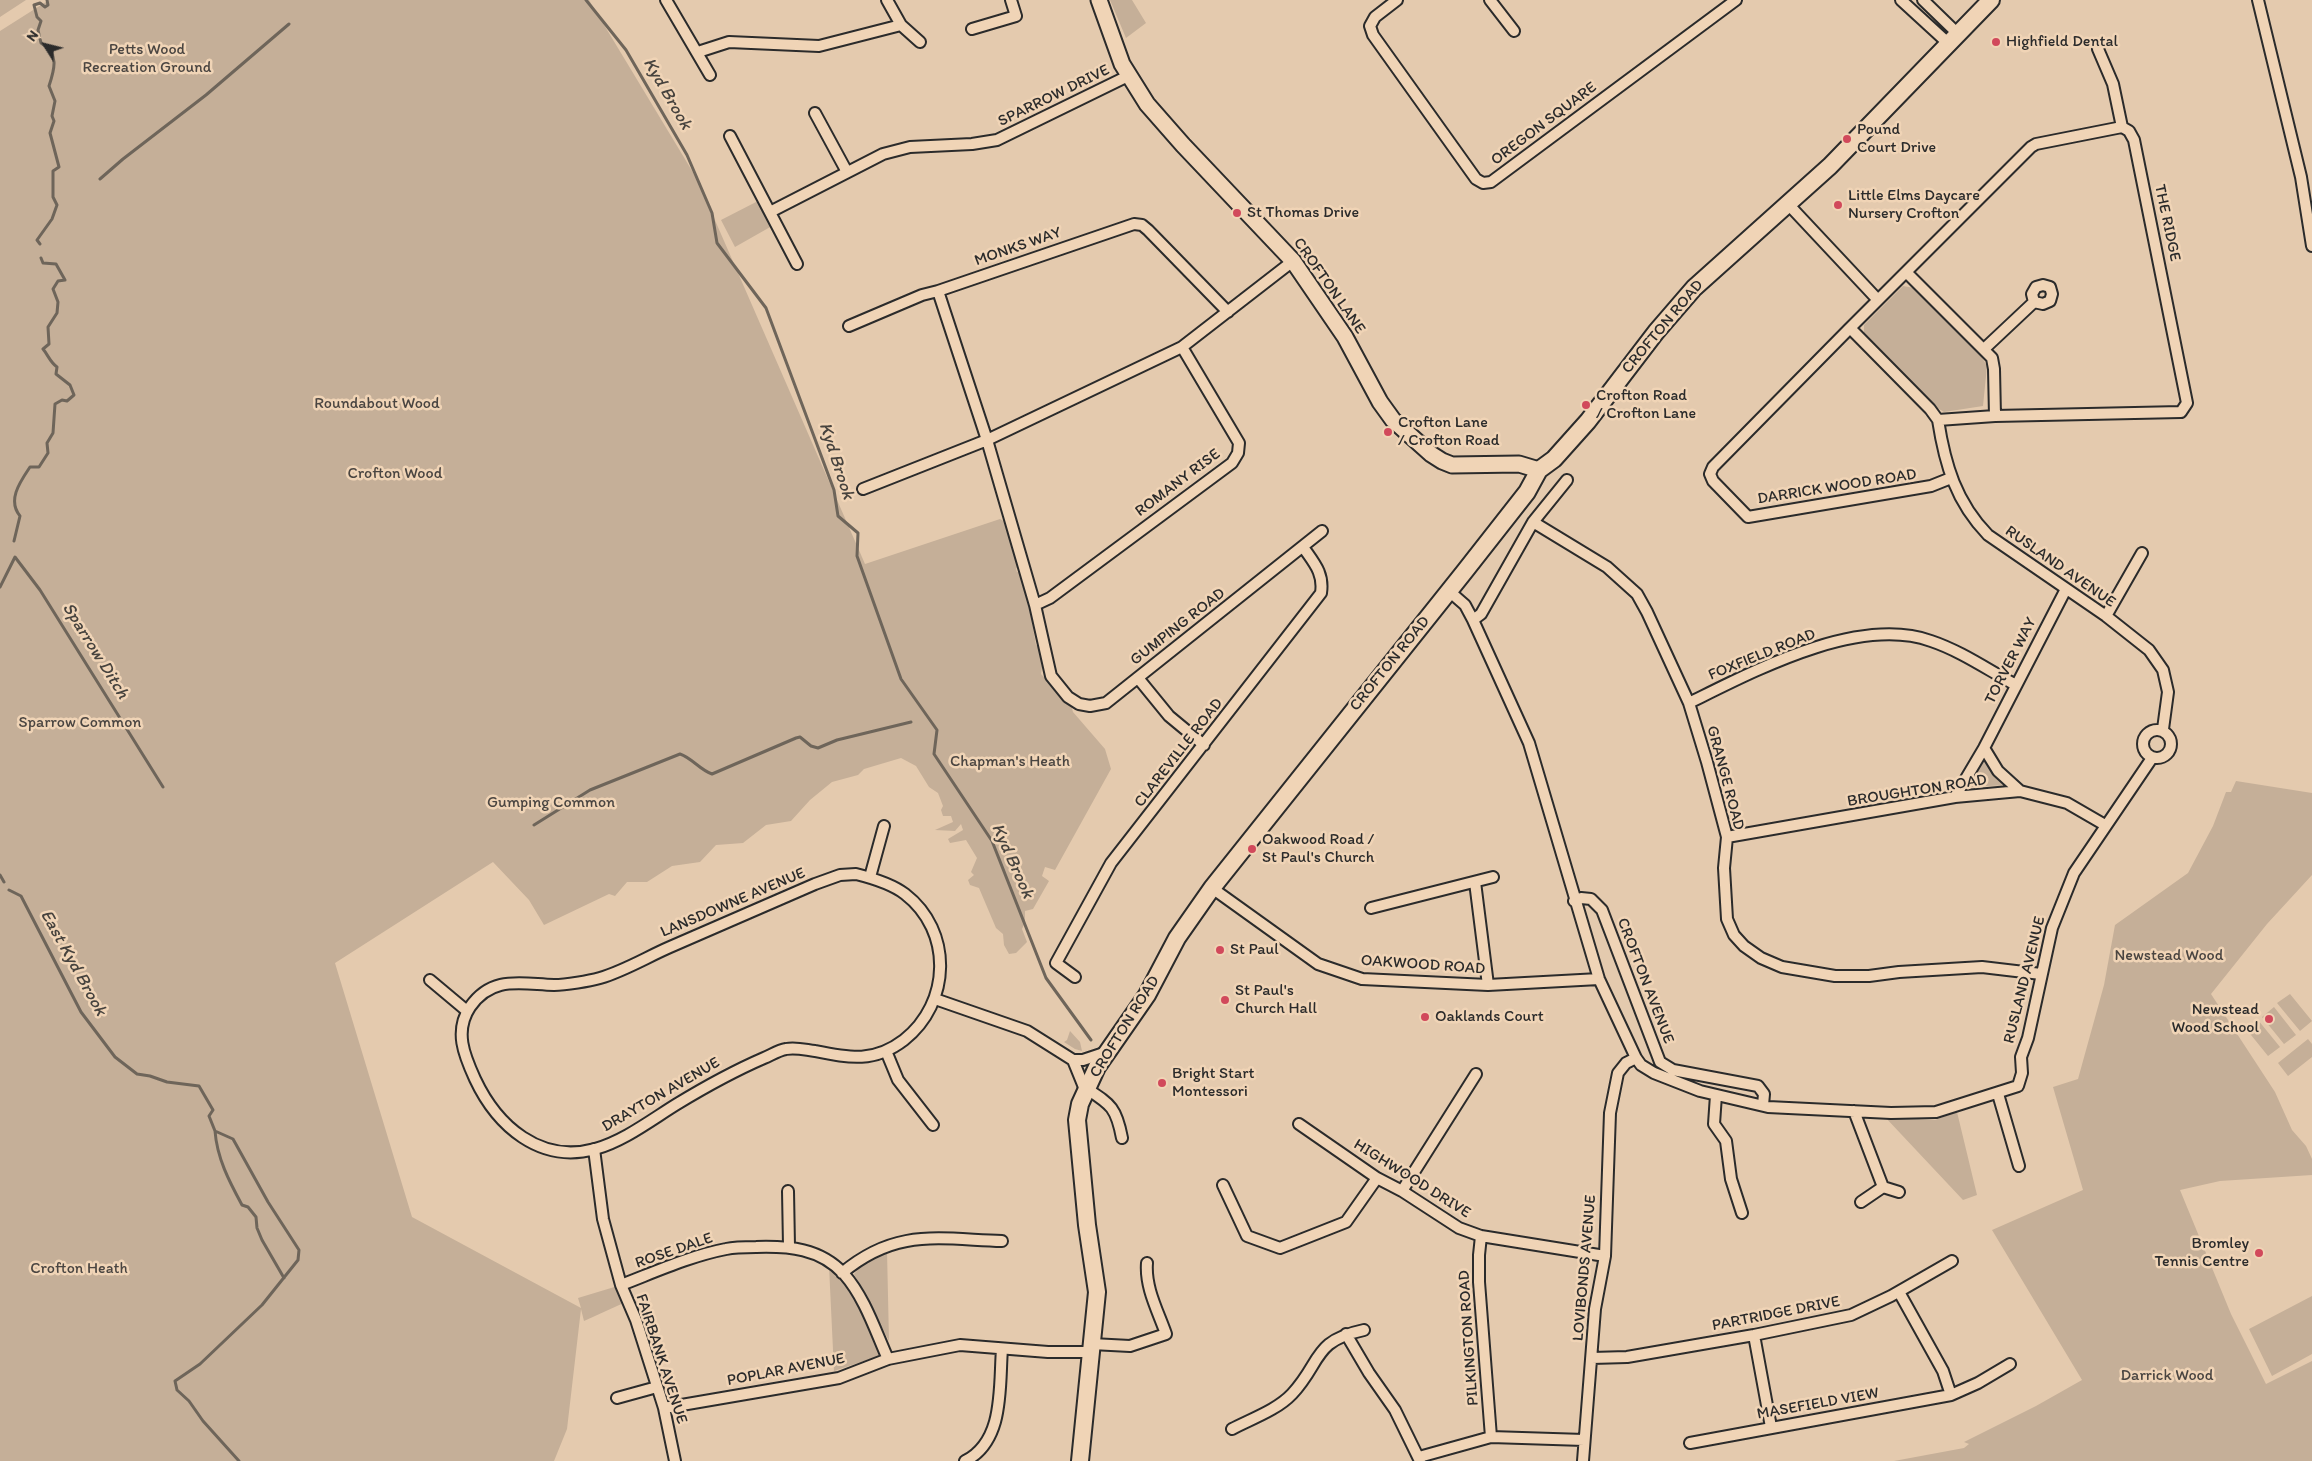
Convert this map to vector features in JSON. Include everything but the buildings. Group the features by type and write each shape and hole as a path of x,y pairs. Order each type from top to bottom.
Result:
{"main road":[{"name":"CROFTON ROAD","path":"1080,1461 1097,1292 1087,1225 1077,1120 1080,1104 1097,1066 1148,995 1177,938 1212,888 1527,492 1539,470 1554,459 1583,427 1656,332 1694,288 1830,166 1991,0"}],"street":[{"path":"666,0 710,75"},
{"path":"887,0 901,25 920,42"},
{"path":"972,29 1016,16 1011,0"},
{"name":"CROFTON LANE","path":"1099,0 1128,76 1162,122 1293,261 1345,337 1380,402 1392,420 1442,462 1452,465 1519,464 1539,470"},
{"name":"OREGON SQUARE","path":"1397,0 1375,17 1370,26 1373,35 1476,178 1483,183 1492,182 1736,0"},
{"path":"1490,0 1514,31"},
{"path":"1901,0 1954,39"},
{"path":"1923,0 1954,39"},
{"path":"2258,0 2302,177 2310,221 2312,246"},
{"path":"698,52 729,42 819,46 901,25"},
{"path":"1906,272 1992,358 1995,416 1938,420 1930,409 1850,328 2030,147 2036,144 2122,127 2113,84 2098,49"},
{"name":"SPARROW DRIVE","path":"770,212 896,150 997,140 1128,76"},
{"path":"815,113 848,172"},
{"name":"THE RIDGE","path":"1995,416 2181,412 2187,403 2134,140 2129,130 2122,127"},
{"path":"730,136 798,264"},
{"path":"1788,204 1878,300"},
{"name":"MONKS WAY","path":"849,326 922,295 1134,224 1142,225 1148,230 1228,312"},
{"path":"863,490 987,440 1182,347 1293,261"},
{"path":"938,291 987,440 1035,605"},
{"path":"1984,349 2034,302"},
{"name":"DARRICK WOOD ROAD","path":"1850,328 1713,467 1710,474 1713,481 1748,517 1931,486 1951,478"},
{"name":"ROMANY RISE","path":"1035,605 1050,598 1232,463 1238,453 1239,443 1182,347"},
{"name":"RUSLAND AVENUE","path":"1938,420 1944,457 1951,478 1974,521 1988,536 2106,616 2149,650 2162,670 2168,692 2163,729 2171,743 2169,751 2161,757 2152,758 2074,873 2052,928 2028,1038 2021,1058 2022,1073 2018,1086 1998,1094"},
{"path":"1473,620 1480,614 1532,522 1567,480"},
{"name":"GRANGE ROAD","path":"1532,522 1608,567 1636,594 1647,612 1689,703 1727,838 1724,868 1727,919 1734,935 1744,946 1761,958 1782,967 1835,976 1869,976 1899,972 1982,967 2041,974"},
{"name":"GUMPING ROAD","path":"1035,605 1051,676 1068,697 1079,704 1090,706 1106,703 1322,531"},
{"name":"CLAREVILLE ROAD","path":"1075,977 1056,963 1110,863 1321,593 1323,581 1320,569 1303,547"},
{"path":"2106,616 2142,553"},
{"name":"TORVER WAY","path":"1955,798 1984,748 2066,588"},
{"path":"1449,591 1465,605 1473,620 1529,743 1574,901 1599,979 1641,1066 1654,1073 1716,1095 1763,1105 1890,1113 1936,1112 1998,1094 2019,1166"},
{"name":"FOXFIELD ROAD","path":"1689,703 1742,677 1801,652 1848,639 1893,634 1912,636 1936,643 2016,685"},
{"path":"1138,678 1169,716 1204,745"},
{"path":"2152,758 2146,752 2143,743 2146,734 2163,729"},
{"path":"1984,748 1998,771 2020,791"},
{"name":"BROUGHTON ROAD","path":"1727,838 1955,798 2020,791 2067,803 2105,825"},
{"path":"870,878 884,826"},
{"name":"LANSDOWNE AVENUE","path":"468,1011 478,997 502,983 558,985 600,978 815,884 840,875 856,874 904,893 921,910 933,929 942,965 935,999"},
{"path":"1371,908 1493,878"},
{"path":"1474,882 1488,985"},
{"name":"OAKWOOD ROAD","path":"1212,888 1318,964 1362,979 1488,985 1599,979"},
{"name":"CROFTON AVENUE","path":"1574,901 1582,898 1591,899 1602,910 1660,1062 1673,1070 1758,1086 1764,1094 1763,1105"},
{"path":"430,980 468,1011"},
{"path":"935,999 1026,1031 1073,1060 1083,1060 1108,1052"},
{"name":"DRAYTON AVENUE","path":"468,1011 460,1038 468,1065 481,1092 498,1114 521,1138 540,1147 561,1152 594,1149 620,1138 736,1070 786,1049 801,1049 854,1059 886,1051 920,1025 935,999"},
{"path":"886,1051 898,1080 932,1125"},
{"name":"LOVIBONDS AVENUE","path":"1583,1461 1595,1309 1605,1256 1610,1113 1614,1083 1618,1073 1626,1063 1636,1058"},
{"path":"1073,1060 1081,1084 1098,1094 1118,1116 1122,1138"},
{"path":"1402,1191 1476,1074"},
{"path":"1716,1095 1714,1124 1726,1141 1731,1179 1742,1213"},
{"path":"1854,1111 1883,1187"},
{"name":"HIGHWOOD DRIVE","path":"1299,1124 1377,1178 1402,1191 1460,1228 1481,1236 1605,1256"},
{"name":"FAIRBANK AVENUE","path":"594,1149 603,1219 621,1285 636,1320 664,1408 675,1461"},
{"path":"1223,1185 1247,1236 1280,1248 1346,1222 1377,1178"},
{"path":"1883,1187 1899,1192"},
{"path":"1860,1202 1883,1187"},
{"path":"788,1191 789,1246"},
{"name":"PILKINGTON ROAD","path":"1481,1236 1479,1282 1491,1438"},
{"path":"842,1273 860,1258 880,1247 901,1241 927,1239 1002,1241"},
{"name":"ROSE DALE","path":"621,1285 705,1254 728,1248 789,1246 807,1251 828,1261 842,1273 855,1288 888,1358"},
{"name":"PARTRIDGE DRIVE","path":"1592,1358 1627,1356 1754,1335 1851,1314 1899,1292 1952,1261"},
{"name":"POPLAR AVENUE","path":"664,1408 840,1378 888,1358 960,1345 1002,1348 1130,1346 1166,1334 1149,1288 1146,1274 1147,1264"},
{"path":"1899,1292 1943,1371 1951,1395"},
{"path":"1232,1429 1264,1414 1291,1396 1330,1342 1346,1334 1364,1330"},
{"path":"1346,1334 1369,1373 1395,1410 1420,1459 1491,1438 1584,1440"},
{"path":"1754,1335 1771,1427"},
{"path":"965,1461 981,1449 990,1436 996,1422 1002,1348"},
{"name":"MASEFIELD VIEW","path":"1690,1443 1951,1395 2010,1364"},
{"path":"617,1398 657,1387"}],"green space":[{"path":"0,0 26,0 0,17"},
{"name":"Crofton Wood","path":"49,0 589,0 697,179 865,564 1000,519 1004,521 1012,532 1018,551 1015,553 1019,564 1016,569 1017,572 1024,573 1032,606 1030,609 1034,617 1032,622 1036,645 1039,646 1041,674 1071,705 1073,712 1105,749 1111,769 1055,870 1045,867 1042,876 1049,881 1033,909 1025,911 1025,922 1022,929 1027,942 1016,953 1009,954 1004,945 1003,934 996,928 979,888 970,885 968,880 974,875 971,872 977,858 966,840 950,843 948,839 963,830 961,824 955,831 935,830 953,822 951,816 943,816 941,810 943,806 938,793 929,787 916,766 901,758 864,769 858,775 832,782 810,800 791,821 766,825 743,843 716,845 700,862 672,866 647,882 627,882 615,896 609,894 544,925 529,900 493,862 335,963 412,1217 581,1308 578,1298 621,1285 628,1301 584,1321 581,1309 567,1429 554,1461 0,1461 0,31"},
{"path":"1110,0 1132,0 1146,23 1126,38"},
{"path":"758,201 772,226 735,247 721,220"},
{"path":"1903,286 1914,288 1981,356 1987,366 1983,406 1944,412 1934,406 1864,335 1864,325"},
{"path":"1984,758 1994,773 2008,785 1968,787"},
{"path":"2236,781 2312,793 2312,875 2267,924 2211,994 2275,1092 2292,1130 2306,1146 2312,1159 2312,1175 2220,1181 2180,1190 2231,1314 2266,1384 2312,1361 2312,1461 1894,1461 1964,1448 1969,1444 1964,1442 2036,1406 2082,1380 1992,1230 2083,1190 2053,1087 2078,1079 2104,985 2115,925 2188,873 2213,826 2226,792 2231,792"},
{"path":"2290,994 2312,1021 2300,1031 2277,1003"},
{"path":"2274,1007 2296,1035 2284,1044 2262,1017"},
{"path":"2258,1020 2280,1047 2268,1056 2247,1030"},
{"path":"1070,1031 1080,1042 1082,1051 1064,1042 1067,1040"},
{"path":"2308,1039 2312,1044 2312,1057 2288,1076 2278,1063"},
{"path":"1957,1112 1977,1195 1963,1200 1885,1117 1935,1120"},
{"path":"887,1251 889,1341 854,1274 869,1257"},
{"path":"829,1266 852,1291 882,1355 834,1371"},
{"path":"2312,1296 2312,1354 2272,1376 2249,1329"}],"waterway":[{"name":"East Kyd Brook","path":"40,244 37,240 52,219 57,205 53,197 53,171 59,167 50,133 54,121 52,116 55,101 49,86 54,62 51,52 41,43 38,30 41,21 37,17 34,5 40,3 45,7 48,5 47,0"},
{"name":"Kyd Brook","path":"586,0 626,50 687,155 712,213 717,243 766,308 834,490 838,516 858,533 857,556 901,679 937,730 934,754 992,841 1046,978 1091,1040"},
{"path":"100,179 206,95 289,24"},
{"name":"East Kyd Brook","path":"14,541 20,516 15,504 16,491 30,467 39,467 48,453 47,443 53,433 55,404 62,400 67,401 74,395 70,385 56,374 57,367 43,349 49,344 48,327 57,313 58,302 53,289 58,281 65,280 56,264 43,263 41,258"},
{"name":"Sparrow Ditch","path":"0,587 15,557 40,590 163,787"},
{"path":"534,825 590,790 680,754 712,774 796,738 800,737 811,746 818,748 837,740 911,722"},
{"name":"East Kyd Brook","path":"0,875 4,882"},
{"name":"East Kyd Brook","path":"9,890 21,896 81,1012 115,1057 137,1074 167,1082 199,1086 213,1110 209,1116 215,1131 233,1139 268,1202 299,1250 298,1260 262,1305 200,1364 175,1381 177,1390 189,1401 203,1421 239,1461"},
{"name":"East Kyd Brook","path":"215,1131 218,1151 228,1178 242,1205 248,1207 256,1217 257,1228 262,1240 284,1278"}],"place":[{"name":"Highfield Dental","path":"1996,42"},
{"name":"Pound Court Drive","path":"1847,139"},
{"name":"Little Elms Daycare Nursery Crofton","path":"1838,205"},
{"name":"St Thomas Drive","path":"1237,213"},
{"name":"Crofton Road / Crofton Lane","path":"1586,405"},
{"name":"Crofton Lane / Crofton Road","path":"1388,432"},
{"name":"Oakwood Road / St Paul's Church","path":"1252,849"},
{"name":"St Paul","path":"1220,950"},
{"name":"St Paul's Church Hall","path":"1225,1000"},
{"name":"Oaklands Court","path":"1425,1017"},
{"name":"Newstead Wood School","path":"2269,1019"},
{"name":"Bright Start Montessori","path":"1162,1083"},
{"name":"Bromley Tennis Centre","path":"2259,1253"}],"park label":[{"name":"Petts Wood Recreation Ground","path":"147,59"},
{"name":"Roundabout Wood","path":"377,404"},
{"name":"Sparrow Common","path":"80,723"},
{"name":"Chapman's Heath","path":"1010,762"},
{"name":"Gumping Common","path":"551,803"},
{"name":"Newstead Wood","path":"2169,956"},
{"name":"Crofton Heath","path":"79,1269"},
{"name":"Darrick Wood","path":"2167,1376"}]}
